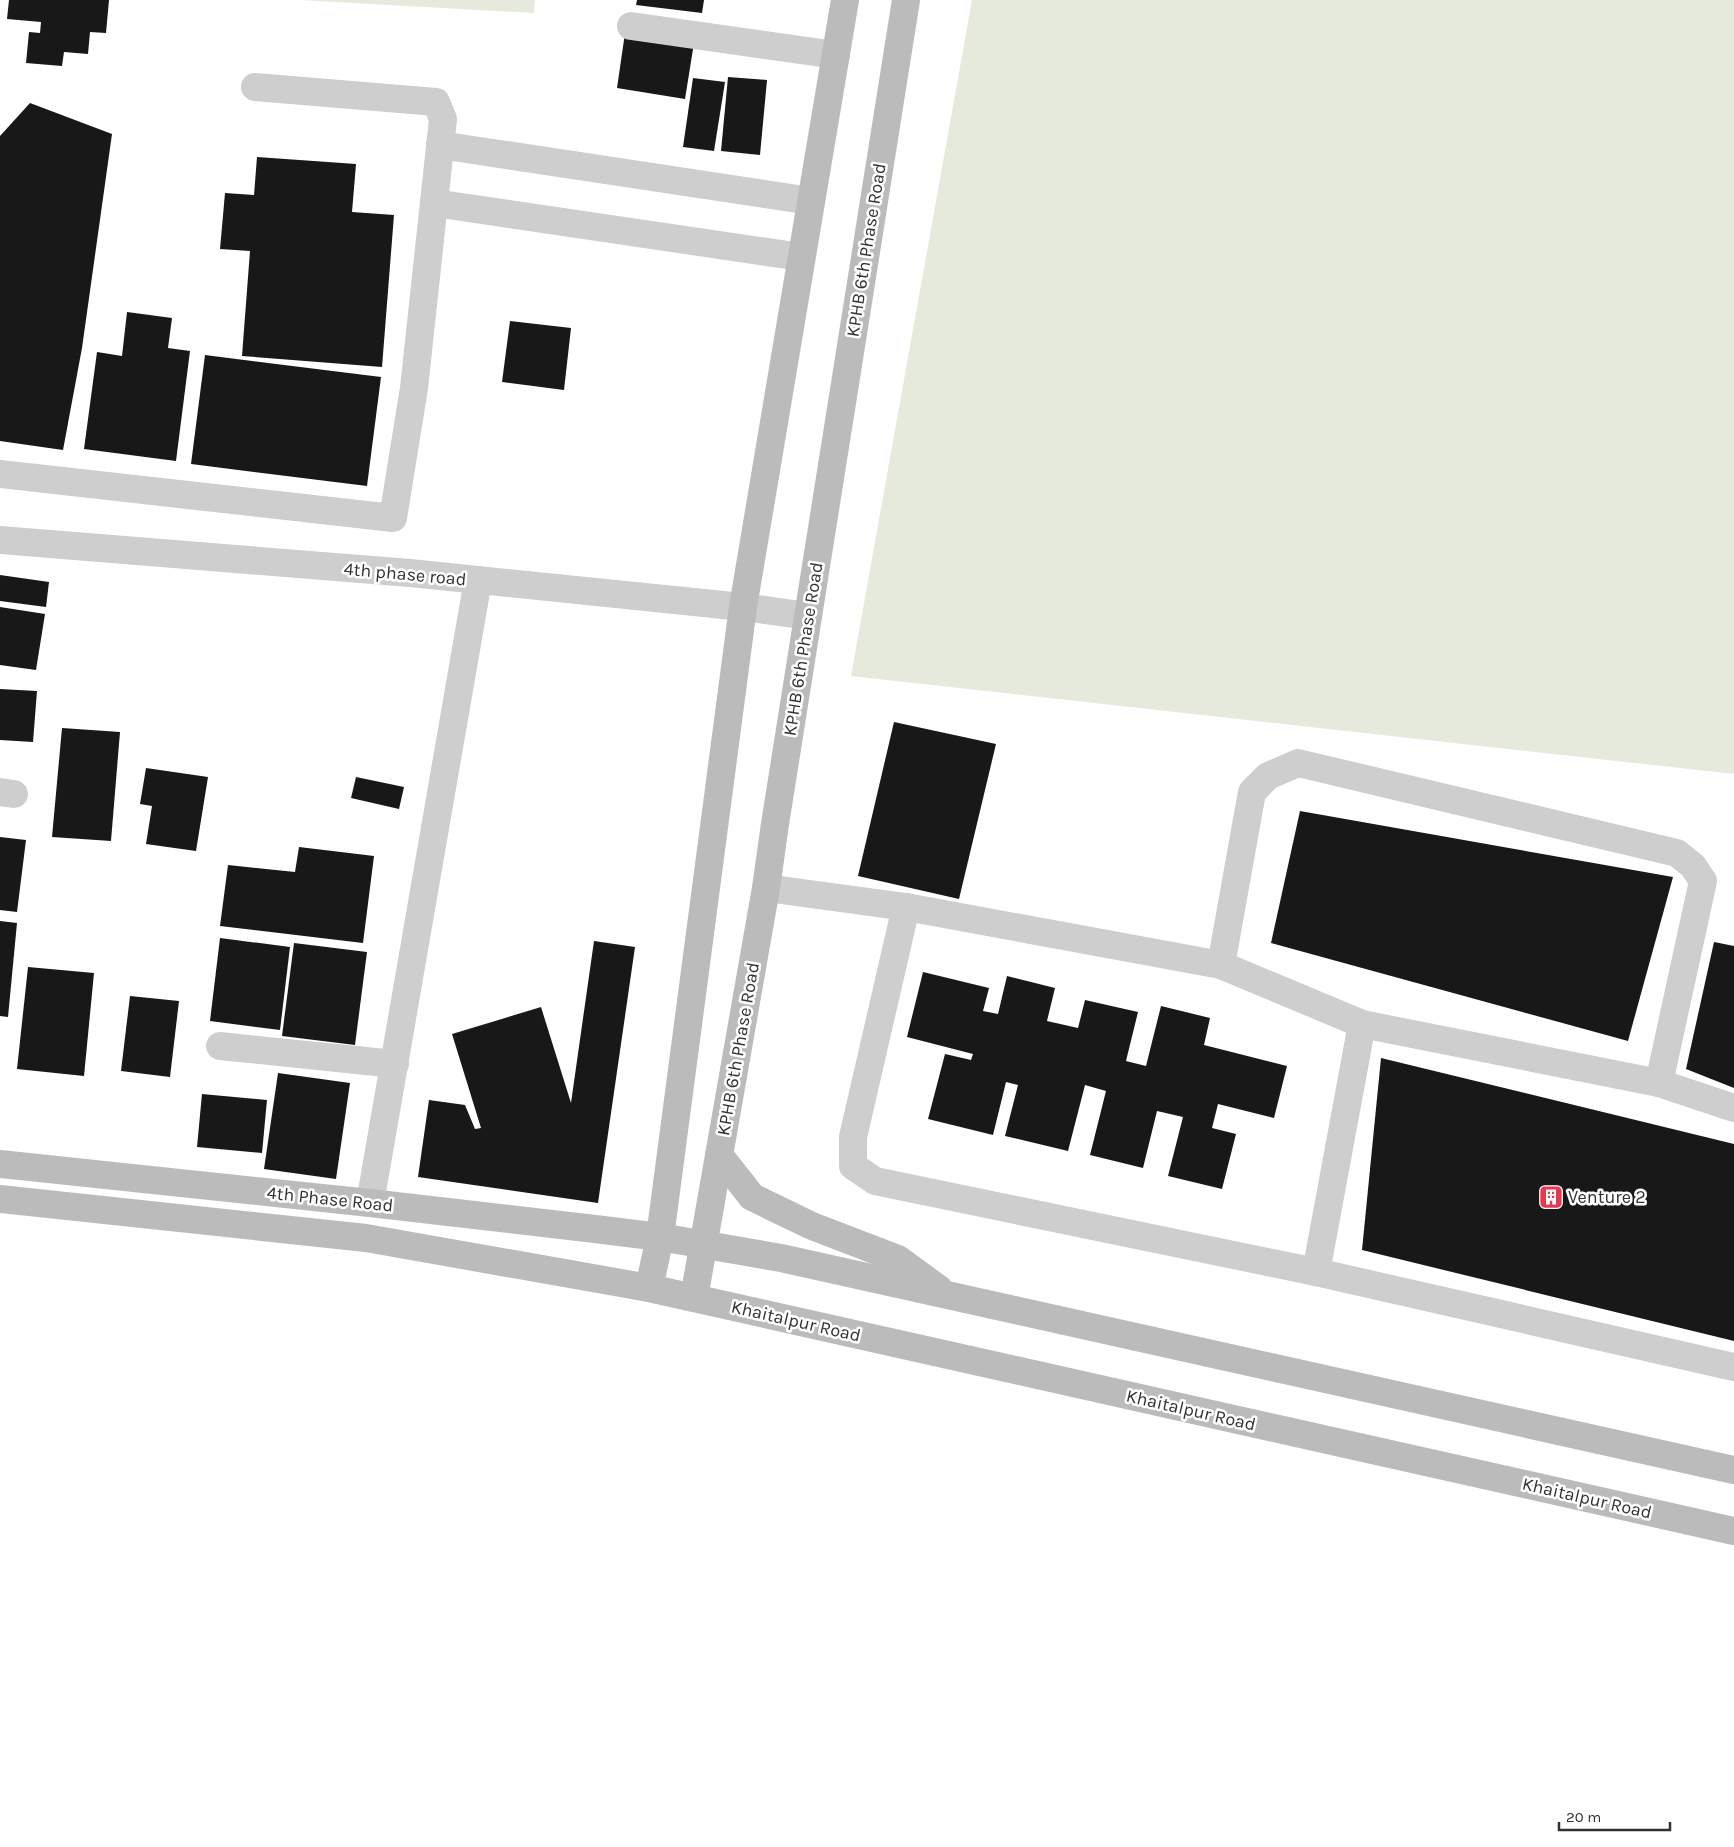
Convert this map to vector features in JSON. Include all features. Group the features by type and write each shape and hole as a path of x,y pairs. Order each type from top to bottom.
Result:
{"street":[{"path":"649,1288 660,1237 743,607 845,0"},
{"name":"KPHB 6th Phase Road","path":"694,1298 766,888 906,0"},
{"path":"631,26 836,55"},
{"path":"0,474 394,518 414,388 443,119 436,102 255,87"},
{"path":"440,145 811,201"},
{"path":"434,203 801,257"},
{"name":"4th phase road","path":"0,540 410,573 743,607 808,616"},
{"path":"370,1203 478,580"},
{"path":"1221,965 1252,792 1268,776 1298,763 1677,853 1693,866 1702,881 1659,1083"},
{"path":"766,888 906,907 1221,965 1362,1024 1659,1083 1734,1108"},
{"path":"906,907 853,1137 853,1166 875,1181 1316,1272 1734,1367"},
{"path":"1316,1272 1362,1024"},
{"path":"220,1046 395,1064"},
{"path":"719,1155 752,1197 812,1226 898,1259 948,1295"},
{"name":"4th Phase Road","path":"0,1164 370,1203 660,1237"},
{"name":"4th Phase Road","path":"0,1199 366,1238 649,1288"},
{"path":"660,1237 781,1258 1734,1470"},
{"name":"Khaitalpur Road","path":"649,1288 1734,1532"}],"shaded area":[{"path":"300,0 535,0 534,13"},
{"path":"972,0 1734,0 1734,774 851,676"}],"building":[{"path":"9,0 109,0 106,33 90,32 88,54 64,52 62,66 26,63 29,32 40,33 41,22 7,19"},
{"path":"637,0 704,0 702,13 636,5"},
{"path":"625,33 694,43 685,99 617,88"},
{"path":"728,77 767,80 760,155 721,151"},
{"path":"693,78 725,82 714,151 683,147"},
{"path":"30,103 112,134 82,348 63,450 0,441 0,136"},
{"path":"257,157 356,164 352,212 394,215 382,367 242,356 250,251 220,249 225,193 254,195"},
{"path":"127,312 172,318 168,348 190,351 176,461 84,449 97,352 122,356"},
{"path":"510,321 571,328 564,390 502,382"},
{"path":"205,355 381,377 367,486 191,464"},
{"path":"0,575 49,582 46,607 0,601"},
{"path":"0,607 45,614 36,670 0,665"},
{"path":"0,689 37,691 33,742 0,740"},
{"path":"894,722 996,744 959,899 858,876"},
{"path":"62,728 120,732 111,841 52,837"},
{"path":"146,768 208,777 196,851 146,844 152,806 140,804"},
{"path":"356,777 404,787 399,809 351,798"},
{"path":"1300,811 1673,877 1628,1041 1271,943"},
{"path":"0,837 26,840 17,912 0,910"},
{"path":"299,847 374,856 363,943 220,926 228,865 295,872"},
{"path":"0,921 17,923 8,1017 0,1016"},
{"path":"220,938 290,947 280,1030 210,1021"},
{"path":"594,941 635,947 598,1203 418,1177 429,1100 465,1105 475,1129 481,1128 452,1034 541,1007 571,1103"},
{"path":"1714,942 1734,946 1734,1088 1686,1069"},
{"path":"294,943 367,952 355,1045 282,1036"},
{"path":"28,967 94,973 84,1076 17,1069"},
{"path":"923,972 989,988 983,1011 998,1014 1007,976 1055,988 1047,1021 1078,1028 1085,1000 1138,1012 1126,1061 1146,1066 1161,1006 1210,1018 1204,1045 1287,1066 1274,1118 1218,1104 1212,1128 1236,1134 1222,1189 1168,1176 1183,1117 1157,1111 1143,1168 1090,1155 1106,1091 1085,1085 1068,1151 1005,1136 1018,1085 1006,1082 993,1135 928,1119 945,1054 971,1060 973,1054 907,1037"},
{"path":"130,996 179,1001 170,1077 121,1071"},
{"name":"Venture 2","path":"1381,1058 1734,1144 1734,1341 1362,1250"},
{"path":"278,1073 350,1083 336,1179 264,1169"},
{"path":"202,1094 267,1100 262,1153 197,1147"}],"place":[{"name":"Venture 2","path":"1551,1197"}]}
